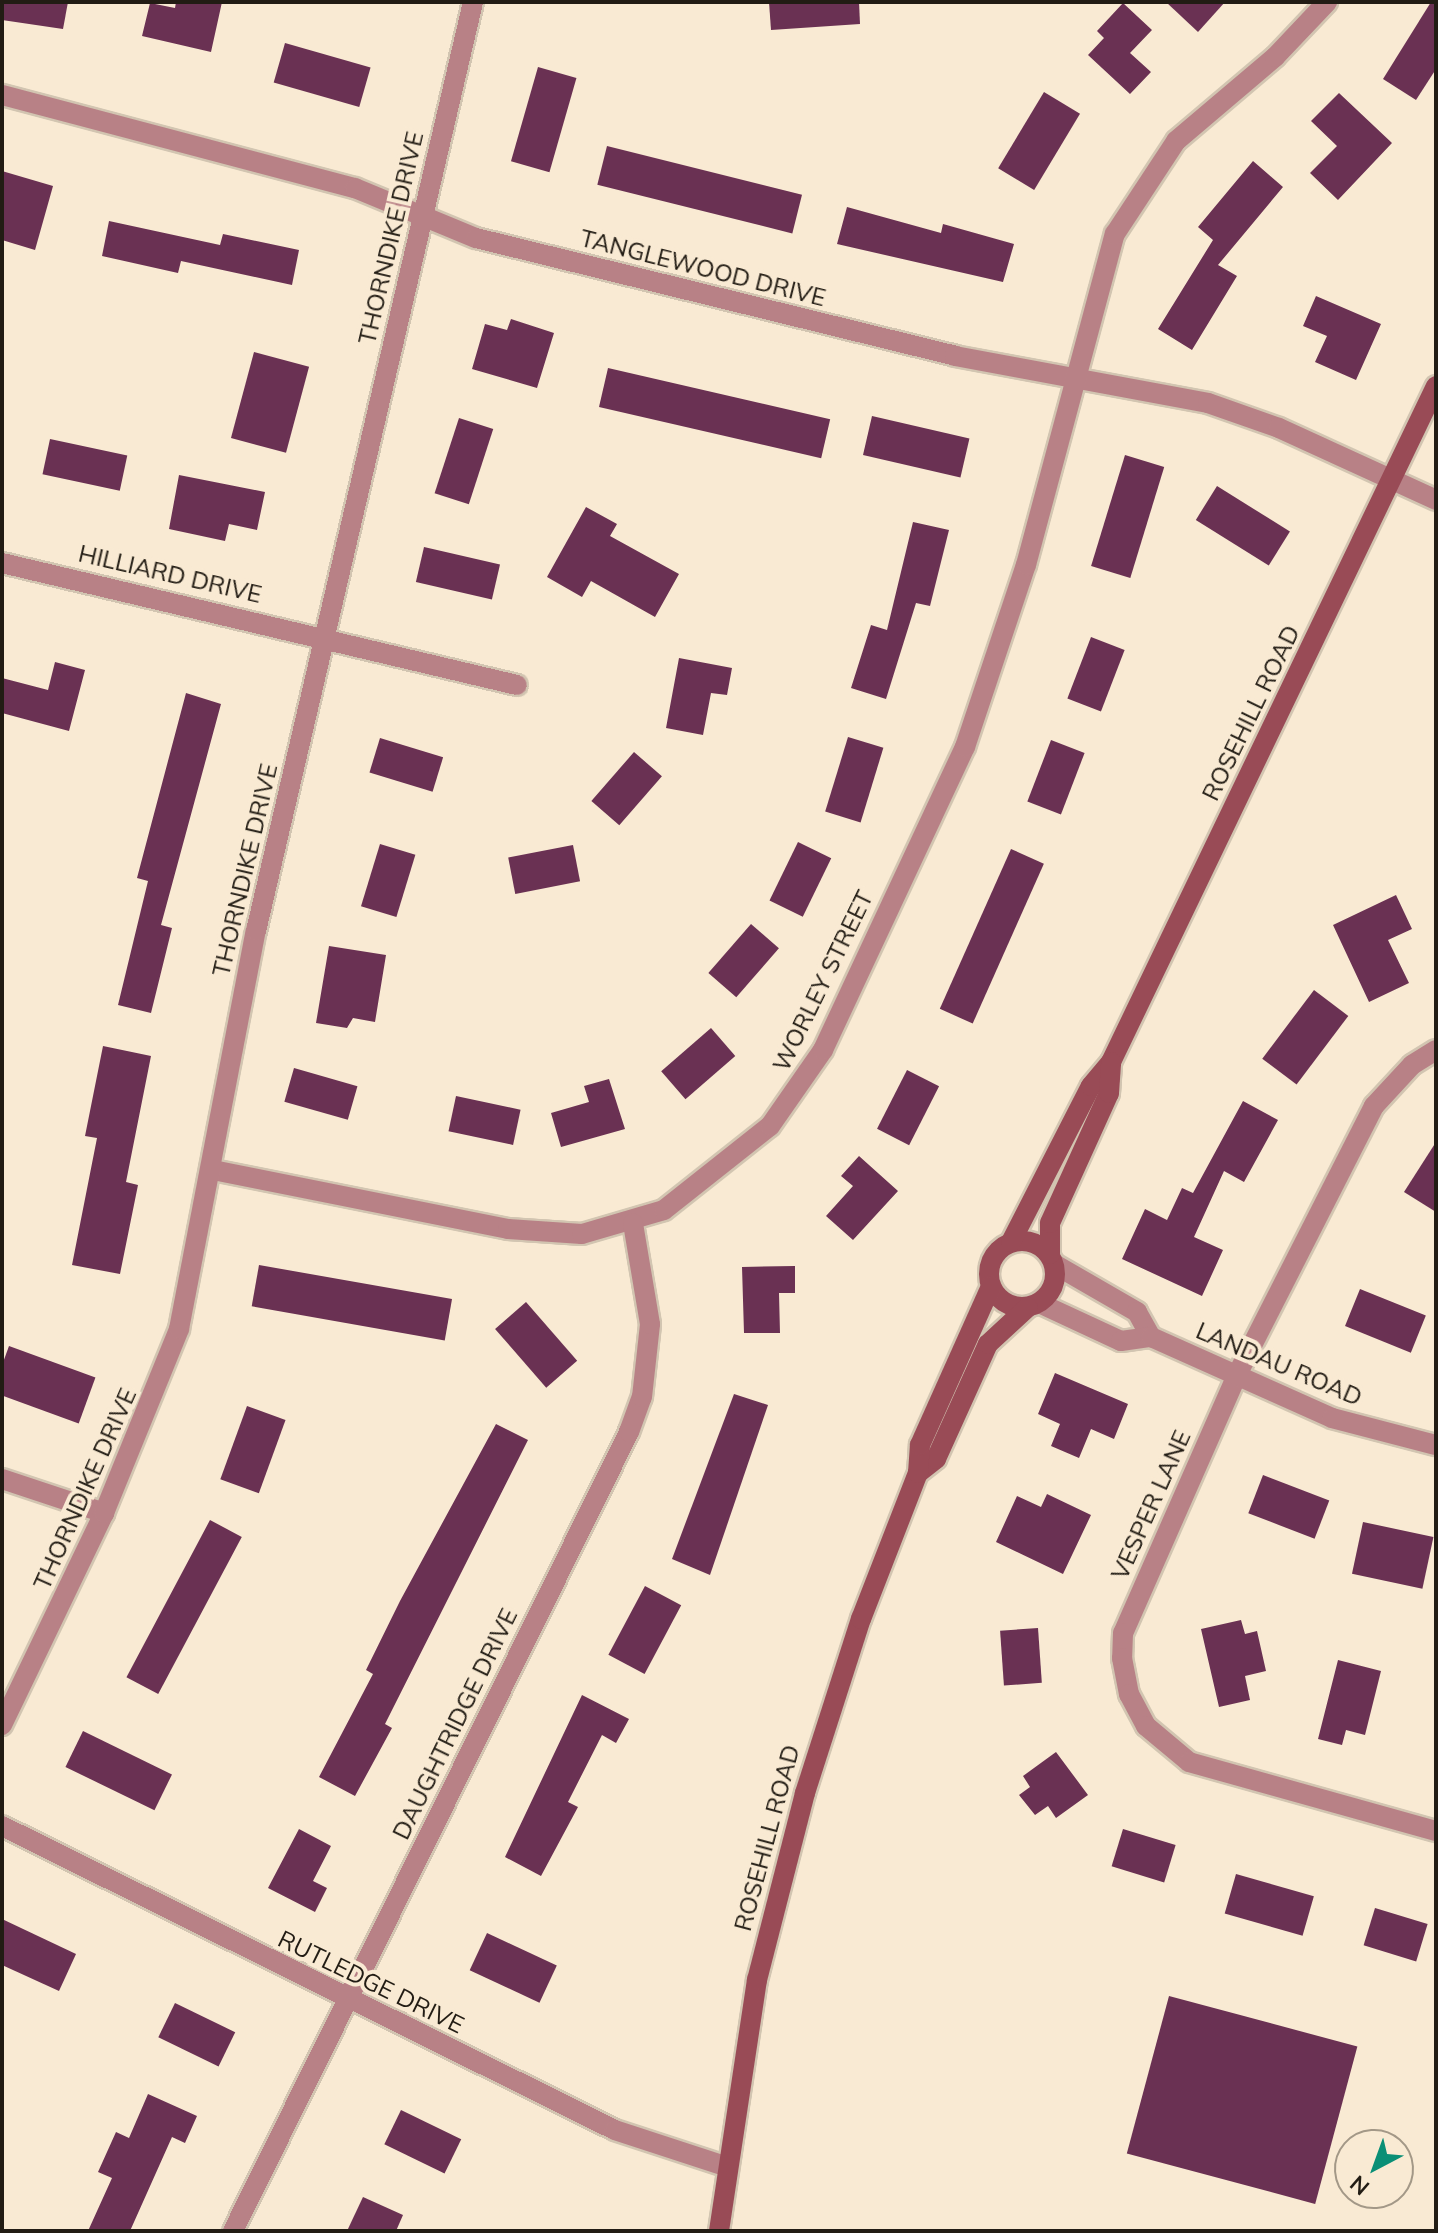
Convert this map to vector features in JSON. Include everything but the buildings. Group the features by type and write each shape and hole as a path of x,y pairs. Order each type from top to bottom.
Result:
{"main road":[{"name":"ROSEHILL ROAD","path":"1011,1242 1091,1086 1111,1062 1436,386"},
{"name":"ROSEHILL ROAD","path":"1052,1259 1050,1223 1109,1093 1111,1062"},
{"path":"1032,1241 1052,1259 1053,1286 1034,1305 1006,1303 991,1286 994,1255 1011,1242 1032,1241"},
{"name":"ROSEHILL ROAD","path":"719,2231 725,2166 757,1980 793,1836 851,1647 918,1473 920,1445 991,1286"},
{"name":"ROSEHILL ROAD","path":"918,1473 936,1459 988,1344 1034,1305"}],"street":[{"name":"THORNDIKE DRIVE","path":"2,1725 104,1513 179,1329 213,1170 241,1002 473,2"},
{"path":"1072,380 1115,234 1143,185 1215,102 1275,57 1327,2"},
{"name":"TANGLEWOOD DRIVE","path":"2,95 355,188 476,238 1072,380 1208,403 1436,500"},
{"name":"WORLEY STREET","path":"213,1170 545,1234 633,1223 696,1190 770,1126 823,1050 965,747 1026,565 1072,380"},
{"name":"HILLIARD DRIVE","path":"2,563 326,636 517,685"},
{"name":"VESPER LANE","path":"1436,1050 1412,1065 1374,1106 1237,1375 1123,1633 1129,1694 1146,1726 1189,1762 1436,1831"},
{"name":"DAUGHTRIDGE DRIVE","path":"233,2231 629,1432 642,1397 650,1324 633,1223"},
{"name":"LANDAU ROAD","path":"1052,1259 1137,1312 1151,1337"},
{"name":"LANDAU ROAD","path":"1034,1305 1121,1341 1151,1337 1332,1418 1436,1445"},
{"path":"2,1479 104,1513"},
{"name":"RUTLEDGE DRIVE","path":"2,1826 615,2130 725,2166"}]}
